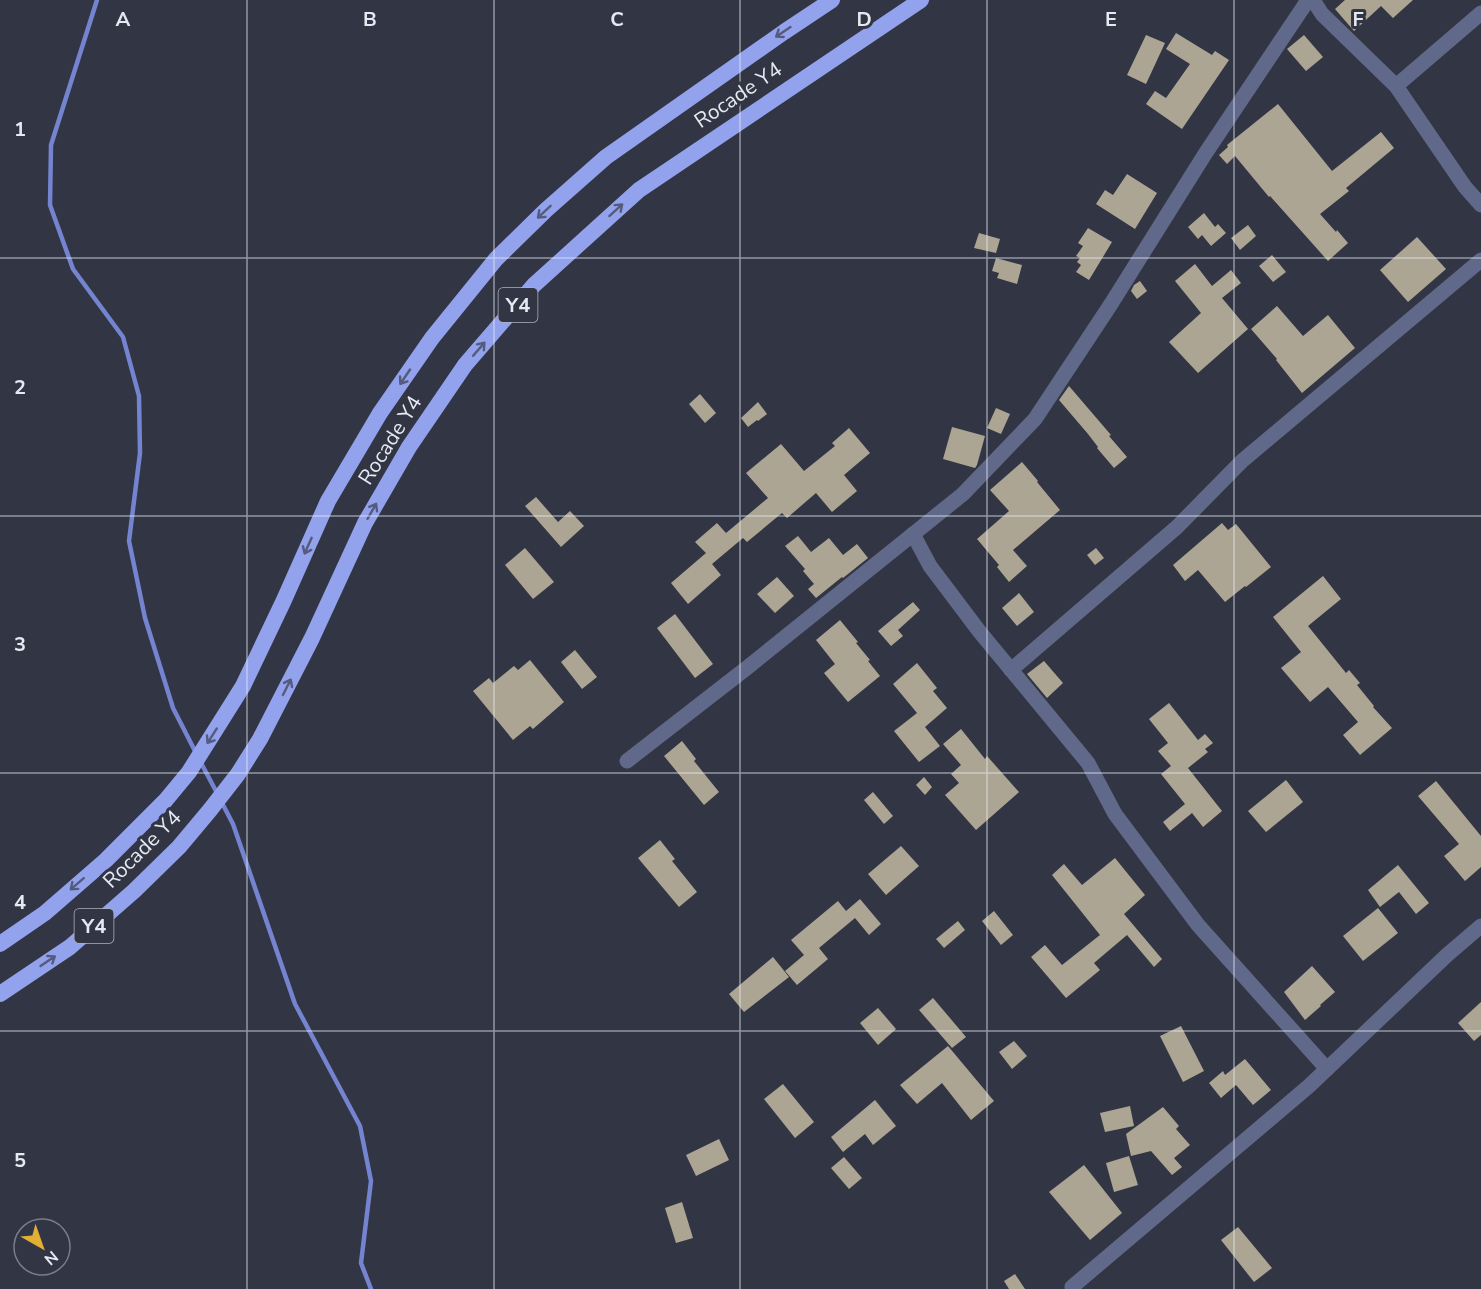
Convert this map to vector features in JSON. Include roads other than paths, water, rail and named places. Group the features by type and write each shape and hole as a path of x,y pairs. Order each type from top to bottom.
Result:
{"highway":[{"name":"Rocade Y4","path":"0,944 54,905 105,860 165,801 189,772 243,686 328,501 380,413 432,338 496,259 546,210 606,157 832,0"},
{"name":"Rocade Y4","path":"0,994 70,947 134,891 179,847 238,774 260,739 312,638 365,524 409,447 465,365 534,285 639,190 921,0"}],"street":[{"path":"627,761 963,494 1035,419 1111,304 1205,153 1308,0"},
{"path":"1313,0 1322,14 1396,86 1465,187 1481,206"},
{"path":"1396,86 1481,13"},
{"path":"1011,670 1177,527 1242,461 1481,260"},
{"path":"913,534 930,566 1011,670 1088,763 1115,814 1198,925 1327,1069"},
{"path":"1072,1287 1309,1086 1447,955 1481,926"}],"waterway":[{"path":"97,0 51,145 50,205 73,269 123,337 139,396 140,453 129,541 145,618 173,708 196,753"},
{"path":"200,761 217,793"},
{"path":"221,801 233,824 295,1004 360,1126 371,1181 361,1263 371,1289"}]}
